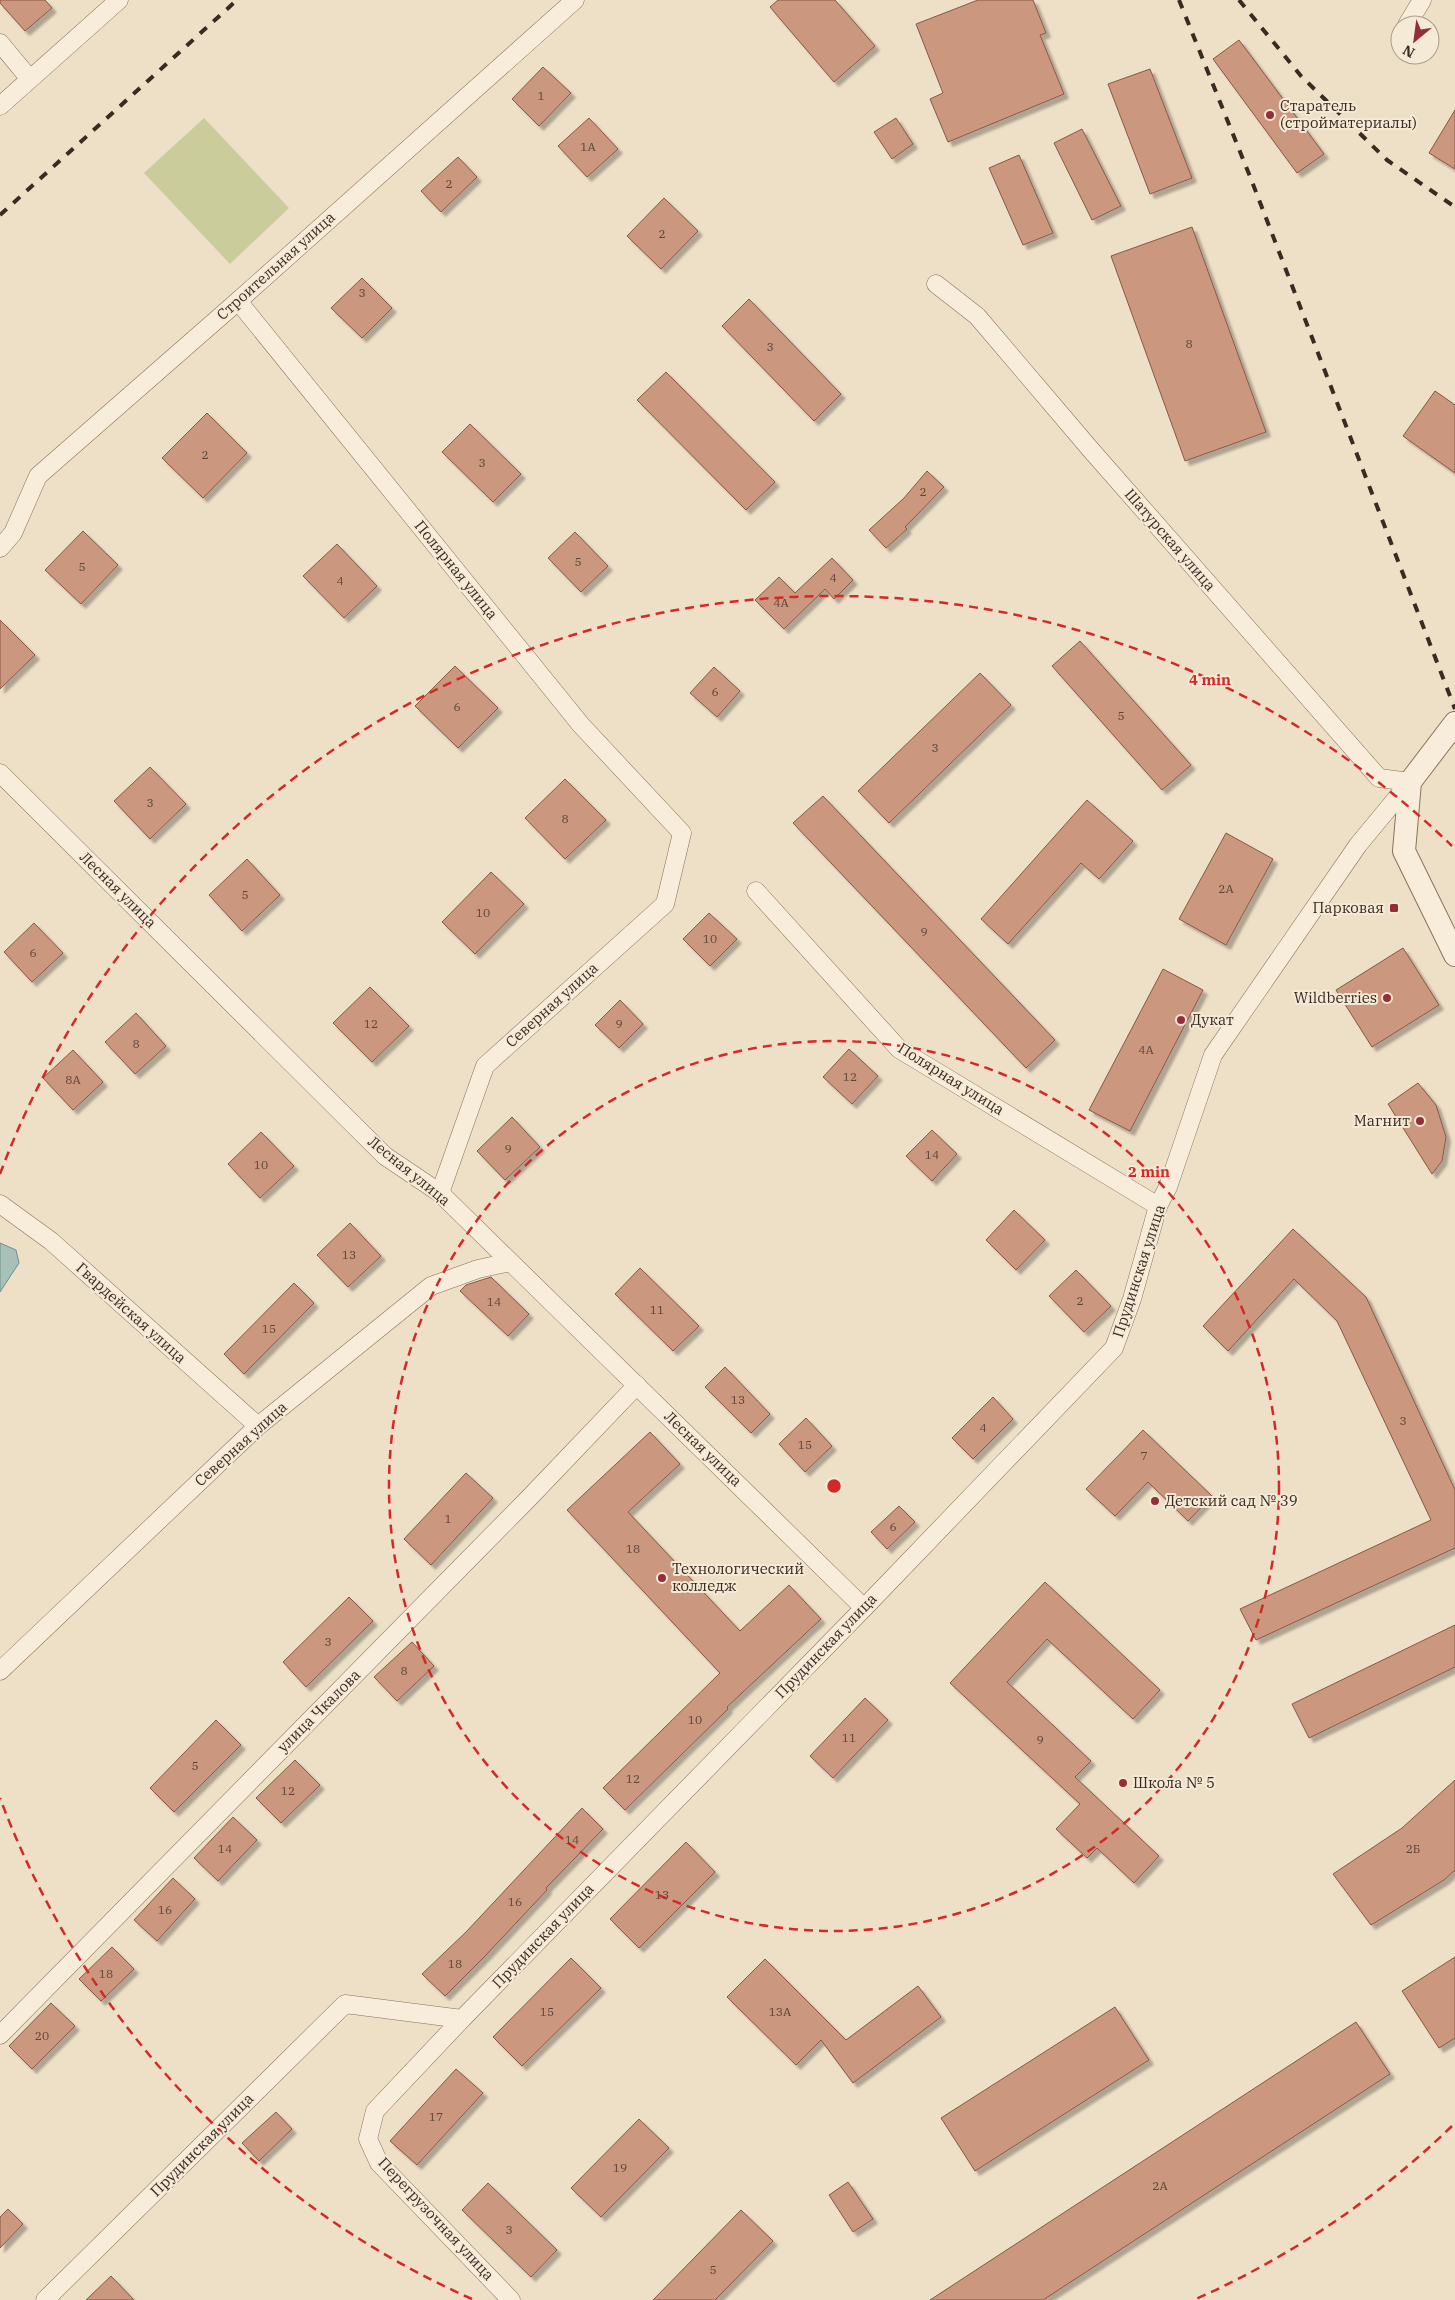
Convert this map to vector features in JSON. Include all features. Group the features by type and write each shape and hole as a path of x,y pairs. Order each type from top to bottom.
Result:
{"street":[{"path":"0,106 29,78 119,0"},
{"name":"Строительная улица","path":"0,548 14,533 38,476 238,301 575,0"},
{"path":"1413,15 1422,0"},
{"path":"0,43 29,78"},
{"name":"Шатурская улица","path":"936,284 977,316 1379,778 1410,782"},
{"name":"Полярная улица","path":"238,301 581,724 682,833"},
{"path":"1455,723 1410,782 1404,851 1455,955"},
{"name":"Лесная улица","path":"0,773 385,1156 440,1193 864,1608"},
{"name":"Прудинская улица","path":"45,2300 345,2004 462,2019 864,1608 1114,1348 1132,1299 1158,1206 1168,1187 1213,1055 1358,845 1410,782"},
{"name":"Северная улица","path":"440,1193 484,1066 665,904 682,833"},
{"name":"Полярная улица","path":"756,891 899,1049 1158,1206"},
{"name":"Гвардейская улица","path":"0,1204 51,1241 258,1426"},
{"name":"Северная улица","path":"0,1671 258,1426 431,1286 478,1269 510,1262"},
{"name":"улица Чкалова","path":"0,2035 522,1506 637,1385"},
{"name":"Перегрузочная улица","path":"462,2019 375,2111 368,2139 380,2163 511,2300"}],"green space":[{"path":"204,118 289,208 230,264 144,173"}],"water":[{"path":"0,1243 16,1250 19,1263 0,1292"}],"building":[{"path":"0,0 45,0 52,8 25,31 0,3"},
{"path":"778,0 835,0 875,46 834,82 770,7"},
{"path":"978,0 1033,0 1046,33 1040,35 1064,94 948,142 930,99 943,93 916,24"},
{"path":"1239,40 1324,154 1297,173 1213,59"},
{"path":"543,67 571,93 539,126 512,99"},
{"path":"1150,69 1192,178 1150,194 1108,84"},
{"path":"1455,110 1455,169 1429,153"},
{"path":"589,118 618,149 587,177 558,146"},
{"path":"896,118 913,144 892,159 874,132"},
{"path":"1082,129 1121,206 1092,220 1054,143"},
{"path":"1019,155 1053,233 1023,245 989,168"},
{"path":"458,157 477,177 441,212 421,191"},
{"path":"664,198 698,231 661,269 627,236"},
{"path":"1192,227 1266,432 1185,461 1111,256"},
{"path":"362,278 392,308 362,338 331,308"},
{"path":"749,299 841,394 814,421 722,326"},
{"path":"666,372 775,482 746,510 637,400"},
{"path":"1435,391 1455,405 1455,473 1403,436"},
{"path":"207,413 247,453 203,498 162,458"},
{"path":"470,424 521,474 493,502 442,452"},
{"path":"927,471 944,487 905,527 907,529 886,548 869,530 904,498"},
{"path":"83,531 118,565 81,604 45,570"},
{"path":"575,532 608,566 581,592 548,558"},
{"path":"337,544 377,586 344,618 303,576"},
{"path":"832,558 853,580 834,599 825,589 784,629 755,600 779,577 795,593"},
{"path":"0,620 35,655 0,689"},
{"path":"1080,641 1191,765 1162,790 1052,666"},
{"path":"455,666 498,708 458,748 415,706"},
{"path":"714,667 740,691 717,717 690,693"},
{"path":"980,673 1011,705 889,823 858,791"},
{"path":"150,767 186,804 150,839 114,801"},
{"path":"565,779 606,820 565,859 525,818"},
{"path":"823,796 1055,1040 1026,1068 793,823"},
{"path":"1087,800 1133,841 1099,879 1081,863 1008,944 981,919"},
{"path":"1226,833 1273,859 1226,945 1179,919"},
{"path":"247,859 280,895 242,931 209,895"},
{"path":"491,872 524,904 475,954 442,922"},
{"path":"709,913 737,939 710,966 683,939"},
{"path":"34,923 63,953 32,982 4,952"},
{"name":"Wildberries","path":"1403,948 1439,1005 1372,1047 1336,990"},
{"path":"1163,969 1203,990 1130,1131 1089,1110"},
{"path":"370,987 409,1026 372,1062 333,1023"},
{"path":"620,1000 643,1024 619,1048 595,1025"},
{"path":"136,1013 166,1046 135,1074 105,1042"},
{"path":"849,1049 878,1076 852,1104 823,1077"},
{"path":"73,1050 103,1082 73,1110 43,1078"},
{"name":"Магнит","path":"1418,1083 1436,1105 1446,1137 1442,1161 1432,1174 1388,1104"},
{"path":"512,1117 540,1147 505,1180 477,1151"},
{"path":"932,1130 957,1154 932,1181 906,1156"},
{"path":"261,1132 294,1166 260,1198 228,1164"},
{"path":"1014,1210 1045,1240 1016,1270 986,1240"},
{"path":"350,1223 381,1256 348,1287 317,1255"},
{"path":"1293,1229 1366,1297 1455,1490 1455,1548 1256,1640 1240,1609 1431,1520 1337,1321 1294,1279 1228,1351 1203,1326"},
{"path":"640,1268 699,1326 673,1351 615,1294"},
{"path":"1076,1270 1111,1306 1084,1332 1049,1296"},
{"path":"491,1277 529,1314 508,1336 460,1291 466,1285"},
{"path":"294,1283 314,1303 244,1374 224,1354"},
{"path":"725,1367 770,1414 751,1433 705,1387"},
{"path":"993,1397 1013,1419 973,1459 952,1438"},
{"path":"806,1418 832,1446 805,1472 779,1444"},
{"path":"1143,1430 1212,1496 1188,1521 1148,1482 1115,1516 1086,1489"},
{"path":"650,1432 680,1464 628,1512 740,1631 789,1585 821,1619 727,1707 728,1709 625,1810 603,1788 720,1673 567,1510"},
{"path":"466,1473 493,1498 431,1565 404,1539"},
{"path":"899,1506 915,1522 887,1549 871,1532"},
{"path":"1045,1582 1160,1690 1133,1719 1047,1639 1007,1682 1091,1761 1075,1777 1159,1856 1134,1883 1097,1848 1087,1858 1056,1829 1080,1804 950,1683"},
{"path":"349,1597 373,1621 306,1687 283,1662"},
{"path":"1455,1625 1455,1667 1309,1738 1292,1704"},
{"path":"412,1642 434,1666 397,1701 374,1677"},
{"path":"865,1698 888,1720 833,1778 810,1756"},
{"path":"216,1720 241,1745 174,1812 150,1788"},
{"path":"295,1760 320,1785 281,1823 256,1798"},
{"path":"1455,1780 1455,1870 1444,1880 1371,1925 1333,1874 1402,1828"},
{"path":"582,1808 603,1829 546,1888 547,1890 486,1955 445,1996 422,1974 466,1932"},
{"path":"233,1817 257,1840 218,1881 194,1858"},
{"path":"686,1842 715,1872 639,1948 610,1919"},
{"path":"173,1878 195,1899 157,1941 134,1920"},
{"path":"112,1947 134,1969 101,2001 79,1979"},
{"path":"1455,1957 1455,2038 1439,2048 1402,1991"},
{"path":"571,1958 601,1988 522,2066 493,2037"},
{"path":"765,1959 846,2040 918,1986 941,2017 853,2083 821,2040 796,2065 727,1997"},
{"path":"51,2003 75,2026 32,2069 9,2046"},
{"path":"1115,2007 1149,2060 975,2171 941,2118"},
{"path":"1356,2022 1390,2074 1043,2300 930,2300"},
{"path":"456,2069 483,2093 417,2165 390,2141"},
{"path":"276,2112 292,2129 259,2161 242,2143"},
{"path":"639,2119 669,2148 601,2217 571,2188"},
{"path":"848,2182 873,2219 853,2232 829,2195"},
{"path":"488,2183 557,2250 531,2277 462,2210"},
{"path":"8,2209 23,2224 0,2248 0,2217"},
{"path":"741,2210 773,2241 715,2300 653,2300"},
{"path":"111,2276 134,2300 86,2300"}],"railway":[{"path":"0,215 237,0"},
{"path":"1179,0 1251,179 1455,709"},
{"path":"1239,0 1301,76 1387,160 1455,207"}],"place":[{"name":"Старатель (стройматериалы)","path":"1270,115"},
{"name":"Парковая","path":"1394,908"},
{"name":"Wildberries","path":"1387,998"},
{"name":"Дукат","path":"1181,1020"},
{"name":"Магнит","path":"1420,1121"},
{"name":"Детский сад № 39","path":"1155,1501"},
{"name":"Технологический колледж","path":"662,1578"},
{"name":"Школа № 5","path":"1123,1783"}]}
